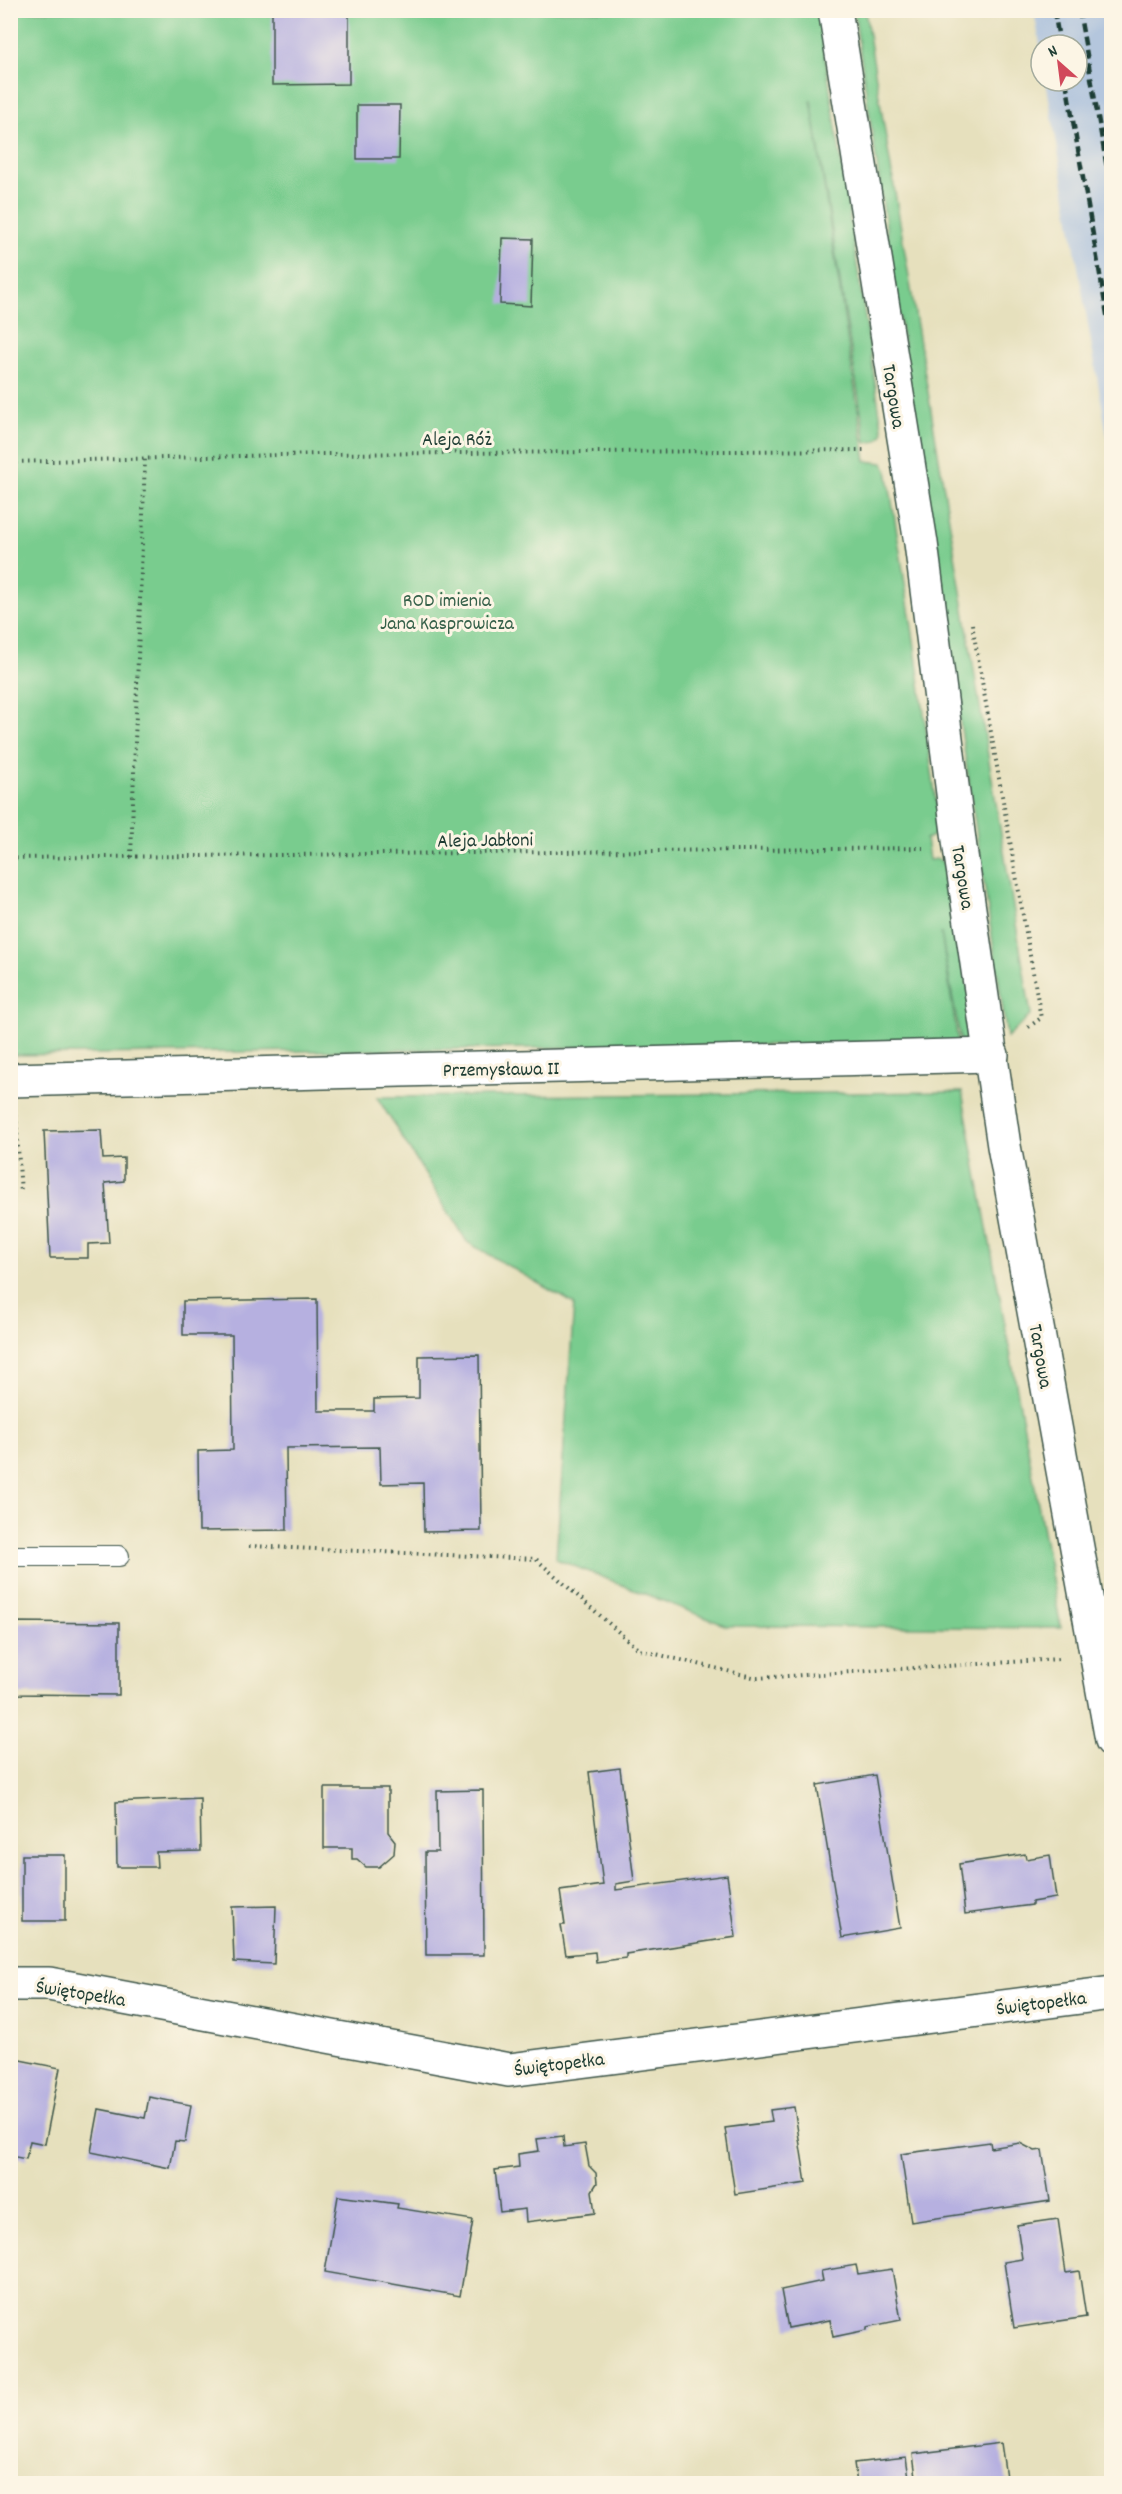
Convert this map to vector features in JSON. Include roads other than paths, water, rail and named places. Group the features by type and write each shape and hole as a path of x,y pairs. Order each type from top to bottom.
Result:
{"street":[{"name":"Targowa","path":"835,10 903,443 921,543 960,848 1004,1146 1112,1740"},
{"name":"Przemysława II","path":"16,1080 992,1055"},
{"name":"Świętopełka","path":"10,1984 48,1984 509,2070 1112,1993"}],"lane":[{"path":"10,1556 119,1556"}],"railway":[{"path":"1054,10 1058,33"},
{"path":"1079,10 1112,196"},
{"path":"1068,93 1112,343"}],"park label":[{"name":"ROD imienia Jana Kasprowicza","path":"447,610"}]}
